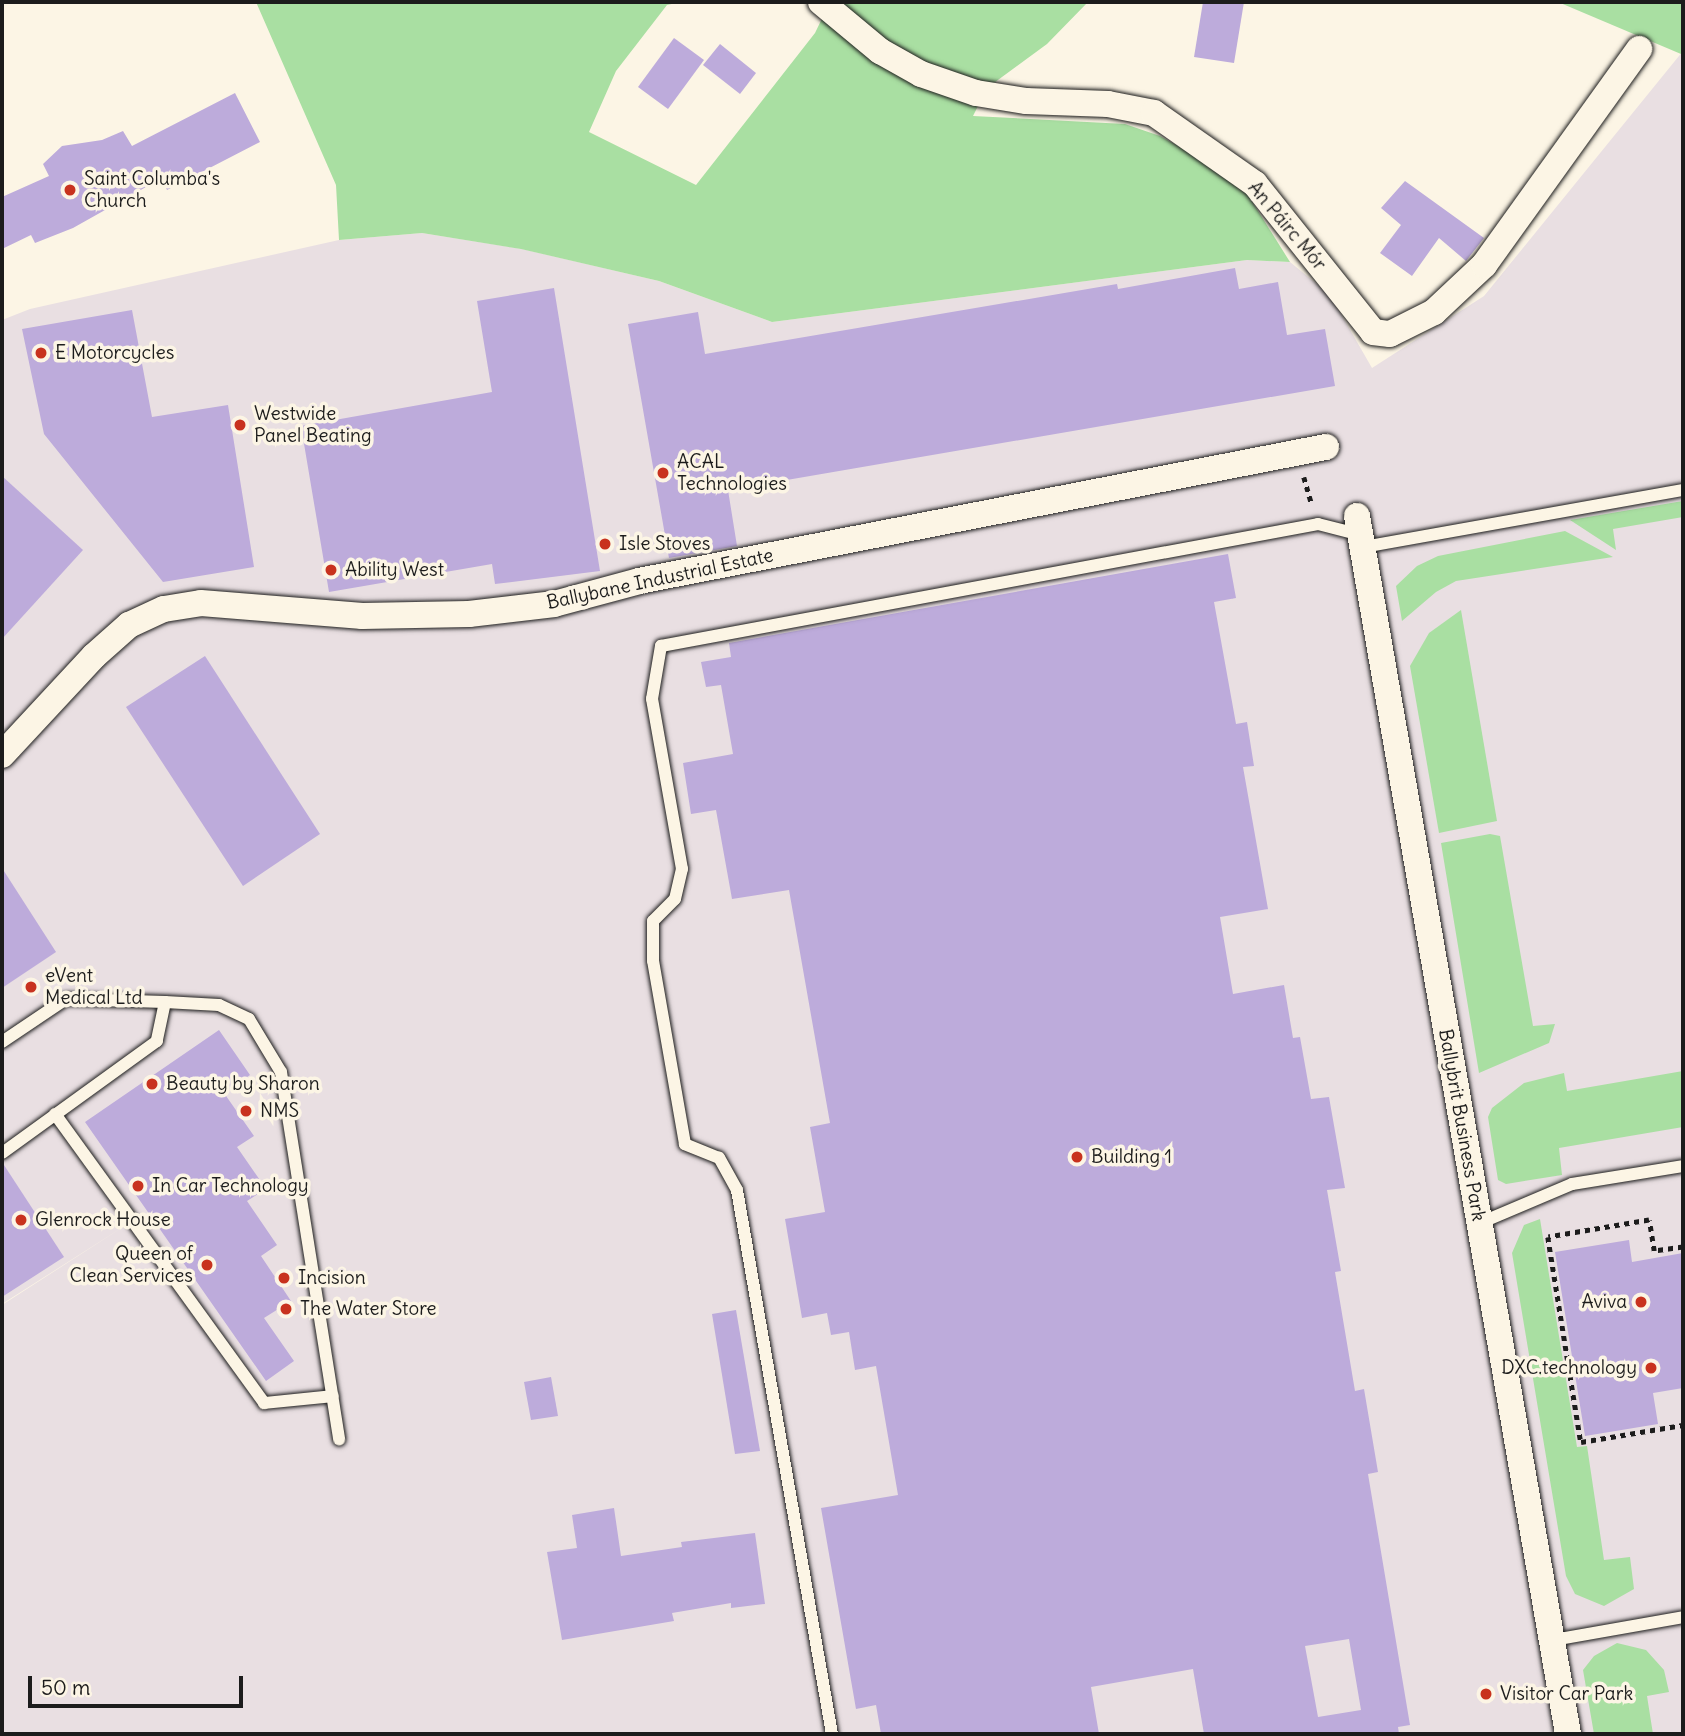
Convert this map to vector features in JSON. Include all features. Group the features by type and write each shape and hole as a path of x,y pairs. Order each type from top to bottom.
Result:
{"street":[{"name":"An Páirc Mór","path":"821,2 880,51 921,74 976,93 1026,101 1108,104 1154,113 1255,184 1373,332 1390,334 1434,312 1484,265 1639,49"},
{"name":"Ballybane Industrial Estate","path":"2,755 103,648 129,625 164,609 201,603 362,616 469,614 554,604 653,579 1326,447"},
{"name":"Ballybrit Business Park","path":"1360,533 1568,1734"}],"lane":[{"path":"832,1734 737,1189 719,1158 685,1144 653,961 653,921 674,900 682,877 652,699 662,646 1318,524 1360,533 1683,490"},
{"path":"2,1042 66,999 219,1005 249,1019 281,1072 339,1439"},
{"path":"2,1153 157,1041 165,1002"},
{"path":"55,1114 264,1404 333,1396"},
{"path":"1480,1223 1572,1184 1683,1166"},
{"path":"1553,1640 1683,1617"}],"path":[{"path":"1296,453 1318,524"},
{"path":"1683,1247 1654,1251 1649,1220 1548,1237 1581,1442 1683,1426"}],"shaded area":[{"path":"1683,51 1683,1734 2,1734 2,1305 126,1225 2,1304 2,320 30,309 339,240 422,233 522,249 659,281 772,322 1247,260 1290,262 1330,295 1372,368 1484,296"}],"green space":[{"path":"256,2 681,2 667,5 616,71 589,132 696,185 815,33 830,2 1088,2 1047,44 987,88 973,116 1125,124 1160,136 1196,156 1248,195 1290,262 1247,260 772,322 659,281 521,249 422,233 339,240 336,185"},
{"path":"1558,2 1683,2 1683,51 1681,54"},
{"path":"1683,501 1683,517 1613,529 1616,550 1570,520"},
{"path":"1565,531 1613,557 1456,581 1436,592 1402,621 1396,586 1417,566 1438,556"},
{"path":"1461,610 1497,821 1439,833 1410,666 1429,633"},
{"path":"1490,834 1500,836 1533,1026 1555,1024 1549,1043 1479,1073 1441,843"},
{"path":"1683,1071 1683,1127 1559,1148 1562,1175 1506,1184 1498,1180 1488,1117 1492,1108 1524,1083 1564,1073 1567,1091"},
{"path":"1540,1219 1577,1447 1587,1446 1604,1560 1630,1557 1634,1589 1604,1606 1575,1594 1566,1576 1512,1253 1524,1225"},
{"path":"1617,1643 1646,1650 1664,1670 1669,1692 1647,1696 1653,1734 1594,1734 1583,1670 1594,1656"}],"building":[{"path":"1203,2 1244,2 1234,63 1194,57"},
{"path":"674,38 704,60 668,109 638,87"},
{"path":"720,44 756,73 740,94 703,65"},
{"path":"235,93 260,142 167,190 162,178 73,228 35,243 31,235 2,249 2,197 49,176 43,164 62,146 102,140 123,131 132,146"},
{"path":"1405,181 1484,238 1466,261 1439,238 1412,276 1380,253 1401,225 1381,208"},
{"path":"1235,268 1239,289 1278,282 1287,335 1325,329 1335,386 728,490 737,546 669,558 628,324 698,312 705,354 1117,284 1118,289"},
{"path":"554,288 600,571 495,584 492,564 329,592 301,426 492,392 477,301"},
{"path":"132,310 152,417 228,405 254,567 163,582 44,434 22,329"},
{"path":"2,476 83,550 2,639"},
{"name":"Building 1","path":"1228,554 1236,598 1214,602 1236,724 1247,722 1254,766 1243,767 1268,909 1220,917 1233,994 1284,985 1293,1038 1300,1037 1311,1099 1329,1097 1345,1188 1327,1190 1341,1271 1335,1272 1355,1391 1364,1389 1378,1472 1368,1474 1410,1725 1398,1727 1399,1734 1204,1734 1193,1669 1091,1687 1099,1734 881,1734 876,1705 856,1709 821,1508 898,1495 876,1366 855,1370 849,1332 831,1335 827,1313 802,1318 785,1219 825,1212 810,1127 830,1123 789,890 732,899 716,810 691,814 683,763 733,754 721,685 706,687 701,662 731,657 729,643","holes":["1349,1639 1361,1710 1318,1717 1305,1646"]},
{"path":"205,656 320,834 243,886 126,707"},
{"path":"2,868 56,952 2,988"},
{"path":"219,1030 250,1075 224,1093 254,1136 237,1147 266,1189 247,1201 277,1245 261,1256 291,1301 264,1318 294,1361 266,1381 85,1122"},
{"name":"Glenrock House","path":"2,1162 64,1257 2,1297"},
{"path":"1629,1240 1632,1262 1683,1253 1683,1388 1653,1393 1658,1424 1585,1436 1555,1252"},
{"path":"736,1310 760,1451 735,1454 712,1314"},
{"path":"551,1377 558,1416 531,1420 524,1382"},
{"path":"614,1508 621,1556 682,1547 681,1542 755,1533 765,1604 731,1608 731,1603 672,1613 674,1621 562,1640 547,1552 577,1548 572,1515"}],"place":[{"name":"Saint Columba's Church","path":"70,190"},
{"name":"E Motorcycles","path":"41,353"},
{"name":"Westwide Panel Beating","path":"240,425"},
{"name":"ACAL Technologies","path":"663,473"},
{"name":"Isle Stoves","path":"605,544"},
{"name":"Ability West","path":"331,570"},
{"name":"eVent Medical Ltd","path":"31,987"},
{"name":"Beauty by Sharon","path":"152,1084"},
{"name":"NMS","path":"246,1111"},
{"name":"Building 1","path":"1077,1157"},
{"name":"In Car Technology","path":"138,1186"},
{"name":"Glenrock House","path":"21,1220"},
{"name":"Queen of Clean Services","path":"207,1265"},
{"name":"Incision","path":"284,1278"},
{"name":"Aviva","path":"1641,1302"},
{"name":"The Water Store","path":"286,1309"},
{"name":"DXC.technology","path":"1651,1368"},
{"name":"Visitor Car Park","path":"1486,1694"}]}
